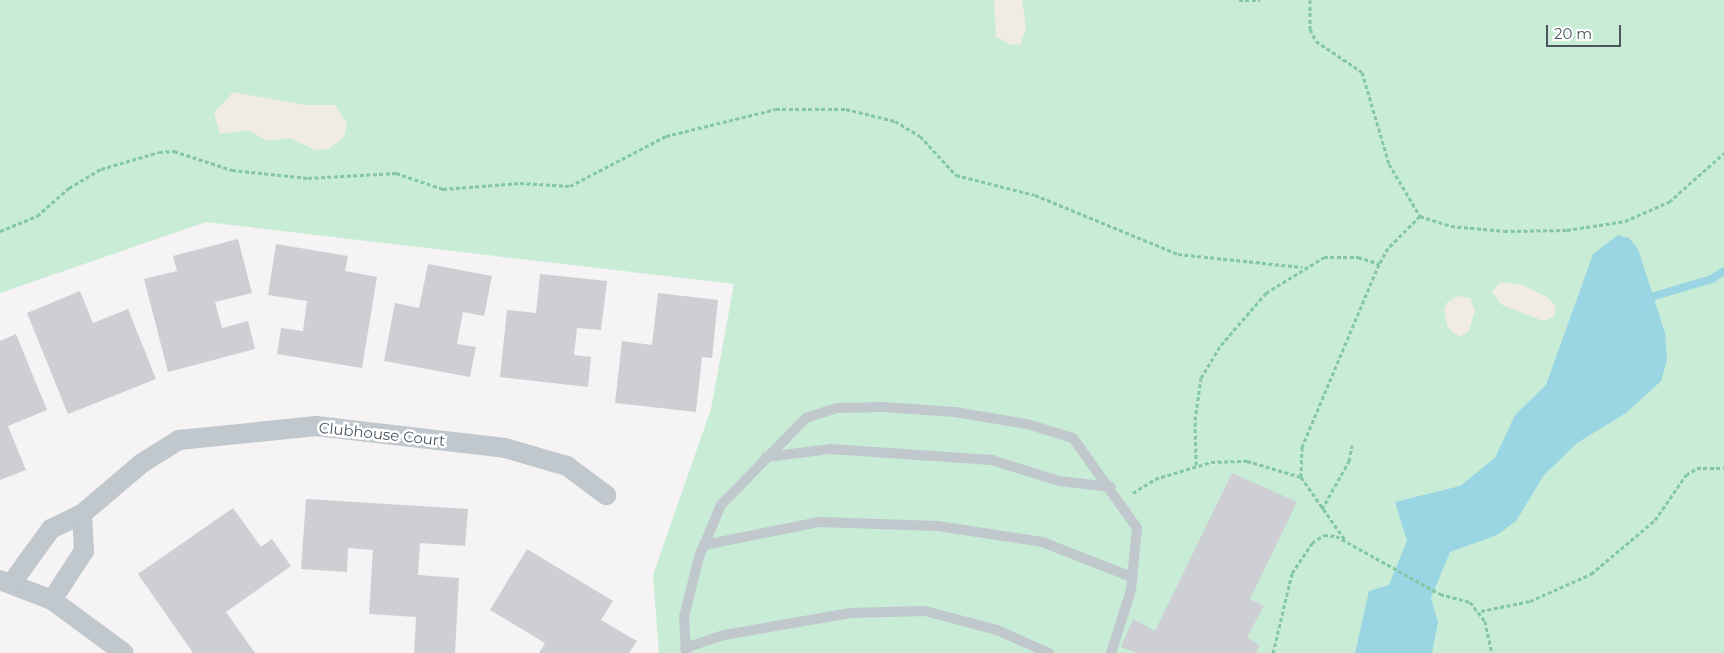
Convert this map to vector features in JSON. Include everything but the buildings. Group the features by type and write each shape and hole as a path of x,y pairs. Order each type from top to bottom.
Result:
{"street":[{"name":"Clubhouse Court","path":"6,582 51,529 82,514 142,463 178,440 316,426 505,448 567,466 606,495"},
{"path":"52,600 84,551 82,514"},
{"path":"6,582 52,600 124,653"}],"lane":[{"path":"1049,653 997,630 925,611 850,613 724,634 686,650 684,617 704,545 722,505 766,457 806,418 837,408 955,412 1027,424 1073,438 1111,487 1137,528 1132,577 1123,626 1111,653"},
{"path":"766,457 830,448 992,460 1059,481 1111,487"},
{"path":"704,545 819,522 938,526 1042,542 1132,577"}],"path":[{"path":"1239,0 1260,0"},
{"path":"1310,0 1310,29 1316,41 1362,72 1377,137 1420,216 1452,226 1504,231 1567,230 1625,221 1670,202 1724,153"},
{"path":"0,230 37,216 69,188 101,169 159,152 174,151 232,170 308,178 396,173 443,189 520,183 570,186 666,136 776,109 846,109 895,121 920,136 956,175 1035,194 1178,254 1302,267"},
{"path":"1346,541 1301,477 1299,463 1307,430 1379,264 1388,248 1420,216"},
{"path":"1196,465 1197,398 1208,364 1266,292 1302,267 1342,255 1379,264"},
{"path":"1322,509 1349,461 1352,445"},
{"path":"1119,501 1155,479 1196,465 1247,461 1301,477"},
{"path":"1481,611 1530,601 1591,574 1655,520 1686,475 1697,468 1724,468"},
{"path":"1272,653 1292,573 1303,555 1324,535 1346,541 1382,565 1440,594 1470,602 1481,611 1492,653"}],"green space":[{"path":"0,0 1724,0 1724,653 659,653 653,575 711,409 734,284 206,222 0,293"}],"sand":[{"path":"994,0 1022,0 1026,27 1021,44 1011,45 996,37"},
{"path":"233,92 305,105 335,105 347,124 344,137 329,149 314,150 291,138 267,141 248,130 220,134 214,113"},
{"path":"1501,282 1523,285 1547,297 1556,306 1554,317 1543,321 1502,305 1492,291"},
{"path":"1457,296 1470,298 1475,310 1469,331 1459,337 1448,328 1444,311 1447,302"}],"water":[{"path":"1618,235 1629,238 1638,249 1665,333 1667,360 1661,381 1626,413 1577,443 1544,475 1516,521 1497,535 1450,552 1431,598 1438,622 1432,653 1355,653 1369,591 1389,585 1407,541 1395,502 1460,486 1495,458 1515,415 1546,385 1593,254"}],"waterway":[{"path":"1644,305 1651,297 1712,279 1724,271"}]}
